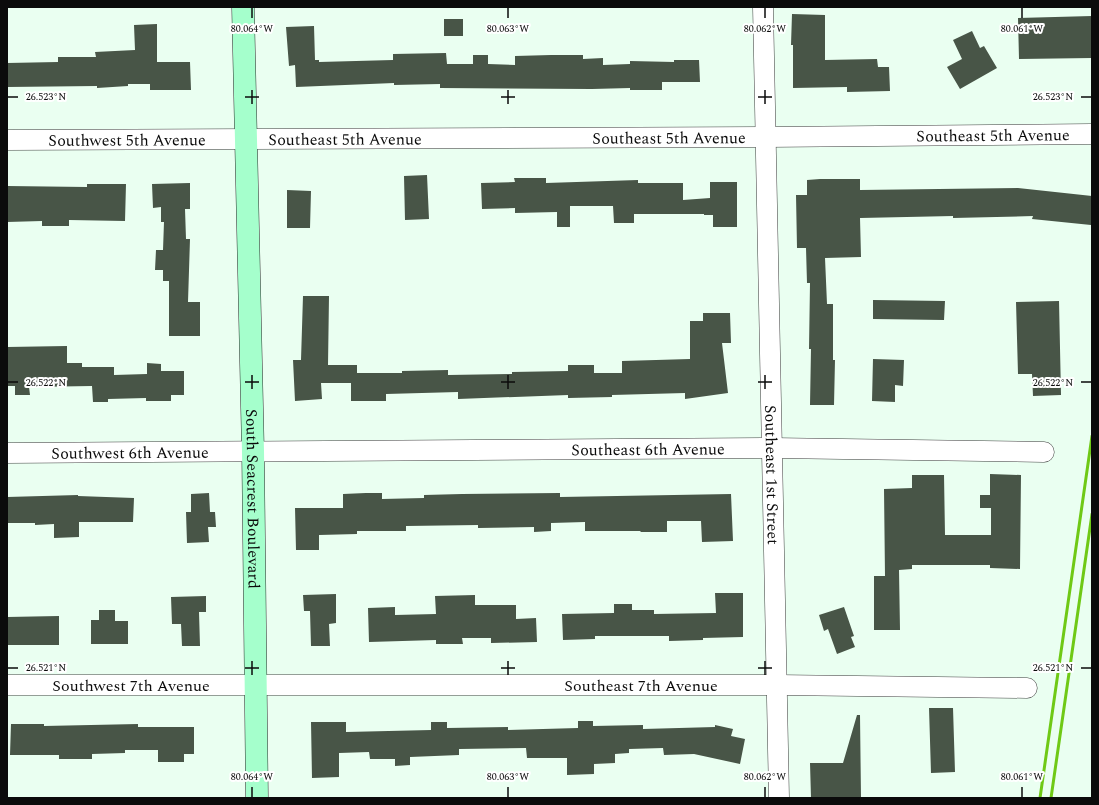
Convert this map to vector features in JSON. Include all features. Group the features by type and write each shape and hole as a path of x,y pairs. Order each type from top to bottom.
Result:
{"street":[{"name":"South Seacrest Boulevard","path":"243,7 253,451 257,798"},
{"name":"Southeast 1st Street","path":"763,7 779,798"},
{"name":"Southeast 5th Avenue","path":"246,139 1092,134"},
{"name":"Southwest 5th Avenue","path":"7,140 246,139"},
{"name":"Southeast 6th Avenue","path":"253,451 773,448 1044,452"},
{"name":"Southwest 6th Avenue","path":"7,453 253,451"},
{"name":"Southeast 7th Avenue","path":"255,684 777,685 1027,688"},
{"name":"Southwest 7th Avenue","path":"7,685 255,684"}],"building":[{"path":"792,14 825,15 825,60 877,59 878,67 889,67 890,91 847,92 847,87 793,88 793,45 791,45"},
{"path":"1092,16 1092,58 1019,59 1018,18"},
{"path":"444,19 463,19 463,36 444,36"},
{"path":"157,24 157,62 190,62 191,90 150,90 150,84 128,84 128,86 97,88 97,86 7,87 7,63 58,62 58,57 96,57 95,52 135,50 134,25"},
{"path":"314,26 315,60 319,60 319,62 393,60 393,54 446,53 447,64 473,64 473,55 488,55 488,64 515,65 515,56 551,55 583,55 583,59 603,58 603,65 630,64 630,61 674,62 674,60 699,60 700,82 662,82 662,90 630,90 630,88 440,88 440,84 394,85 394,83 296,87 295,65 289,66 286,27"},
{"path":"972,31 980,48 984,46 997,68 960,89 947,67 962,59 953,40"},
{"path":"427,175 429,219 405,220 404,176"},
{"path":"514,178 546,178 546,183 638,180 638,183 683,183 683,200 710,198 710,182 737,182 737,227 713,227 713,215 704,214 634,214 634,223 614,223 613,206 570,206 570,227 557,227 557,212 515,213 515,208 482,209 481,183 515,182"},
{"path":"860,179 860,190 1018,188 1092,196 1091,225 1032,219 1033,216 860,218 861,257 825,258 827,304 833,304 833,360 835,360 834,405 810,405 810,283 807,283 806,248 797,248 796,195 807,195 807,180"},
{"path":"190,183 190,209 185,209 186,239 190,239 188,302 200,302 200,336 169,336 169,281 163,281 163,270 155,270 156,250 163,250 164,222 161,222 161,207 153,208 152,184"},
{"path":"87,184 126,184 125,221 69,220 69,226 42,226 42,221 7,222 7,186 87,187"},
{"path":"287,190 311,191 310,228 287,228"},
{"path":"303,296 329,296 328,365 357,365 357,373 402,373 402,371 448,370 448,375 512,374 512,372 568,371 568,365 594,365 594,373 622,373 622,361 690,359 690,321 703,321 703,313 730,313 731,343 722,343 728,393 685,399 685,393 612,395 612,397 568,398 568,395 458,399 458,392 386,394 386,401 351,401 351,383 321,383 322,399 295,401 293,360 301,360"},
{"path":"873,300 945,301 944,320 873,319"},
{"path":"1059,301 1061,395 1033,396 1032,374 1018,374 1016,302"},
{"path":"67,346 67,363 82,363 82,367 114,367 114,375 147,374 147,363 161,364 161,371 184,371 184,395 171,395 171,401 146,401 146,398 108,399 108,402 93,402 92,386 29,387 30,395 15,395 15,386 7,386 7,347"},
{"path":"873,359 904,360 903,386 895,385 895,402 872,401"},
{"path":"990,474 1021,475 1020,569 990,568 990,565 912,565 912,569 899,570 900,630 874,630 874,576 885,576 884,489 912,488 912,475 944,475 945,535 991,535 991,508 980,508 980,495 990,495"},
{"path":"209,493 210,512 215,512 216,527 208,527 209,542 187,543 186,512 191,512 191,494"},
{"path":"382,493 382,499 424,498 424,495 462,494 560,493 560,497 731,494 733,541 702,542 701,521 667,521 667,532 585,531 585,522 551,523 551,531 534,532 534,527 478,528 478,525 406,526 406,531 357,531 357,534 319,535 319,550 296,550 295,508 343,508 343,494"},
{"path":"78,495 134,498 133,522 79,522 79,537 54,538 54,524 35,525 35,523 7,523 7,497"},
{"path":"715,593 743,593 743,637 669,641 669,636 595,636 595,639 563,640 562,614 614,613 614,604 632,604 632,610 654,610 654,614 716,613"},
{"path":"336,594 336,623 329,624 330,646 311,646 310,611 304,611 303,595"},
{"path":"475,595 475,605 516,605 516,619 536,618 537,642 491,643 491,638 462,638 463,644 436,644 436,640 369,642 368,608 395,607 395,615 436,614 435,596"},
{"path":"206,596 206,612 199,612 200,646 182,646 181,624 172,624 171,597"},
{"path":"844,607 854,636 851,637 855,647 837,654 828,629 824,631 819,615"},
{"path":"99,610 115,610 115,621 128,621 128,644 91,644 91,620 99,620"},
{"path":"59,616 59,645 7,645 7,617"},
{"path":"929,708 953,708 955,772 931,773"},
{"path":"857,715 860,715 861,798 811,798 810,763 843,763"},
{"path":"578,721 593,721 593,726 643,725 643,729 715,727 715,725 733,729 731,736 745,739 740,764 694,754 664,755 663,748 629,749 629,753 615,754 615,763 594,764 594,774 567,775 567,758 527,758 526,748 459,749 459,755 410,757 410,765 395,766 395,759 370,759 369,752 339,753 339,777 312,778 311,722 346,722 346,732 431,730 431,722 447,722 447,728 508,727 508,730 578,728"},
{"path":"11,724 44,724 44,726 138,724 138,727 194,727 194,754 184,754 184,762 158,762 158,750 125,750 125,753 92,754 92,759 59,759 59,755 10,755"}],"railway":[{"path":"1040,798 1092,436"},
{"path":"1051,798 1092,514"}]}
